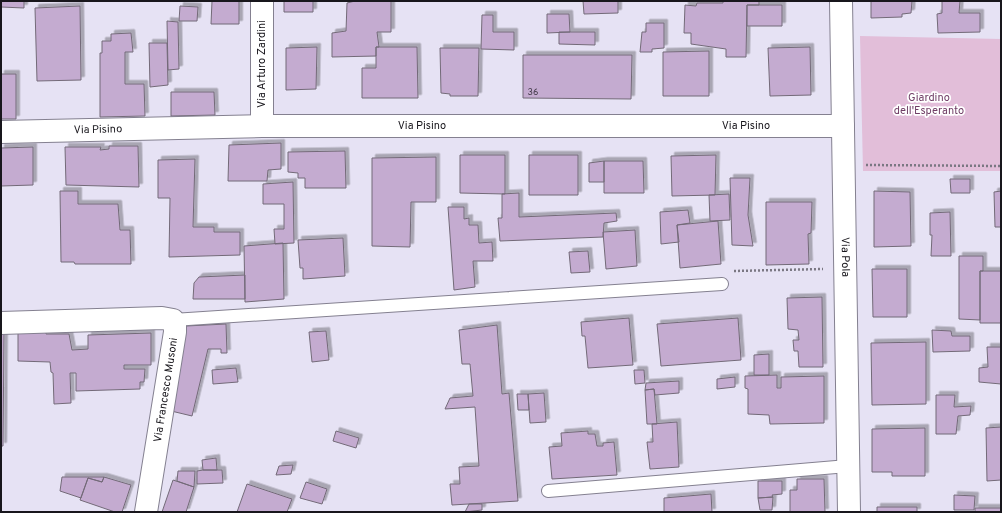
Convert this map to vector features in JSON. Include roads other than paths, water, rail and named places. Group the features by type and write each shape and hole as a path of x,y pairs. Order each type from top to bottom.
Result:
{"street":[{"name":"Via Arturo Zardini","path":"262,1 262,126"},
{"name":"Via Pola","path":"841,1 849,512"},
{"name":"Via Pisino","path":"1,132 262,126 843,126"},
{"path":"1,323 162,318 173,320"},
{"name":"Via Francesco Musoni","path":"146,512 175,332 175,323 173,320"}],"lane":[{"path":"173,320 722,284"},
{"path":"548,491 848,466"}],"park label":[{"name":"Giardino dell'Esperanto","path":"929,104"}]}
